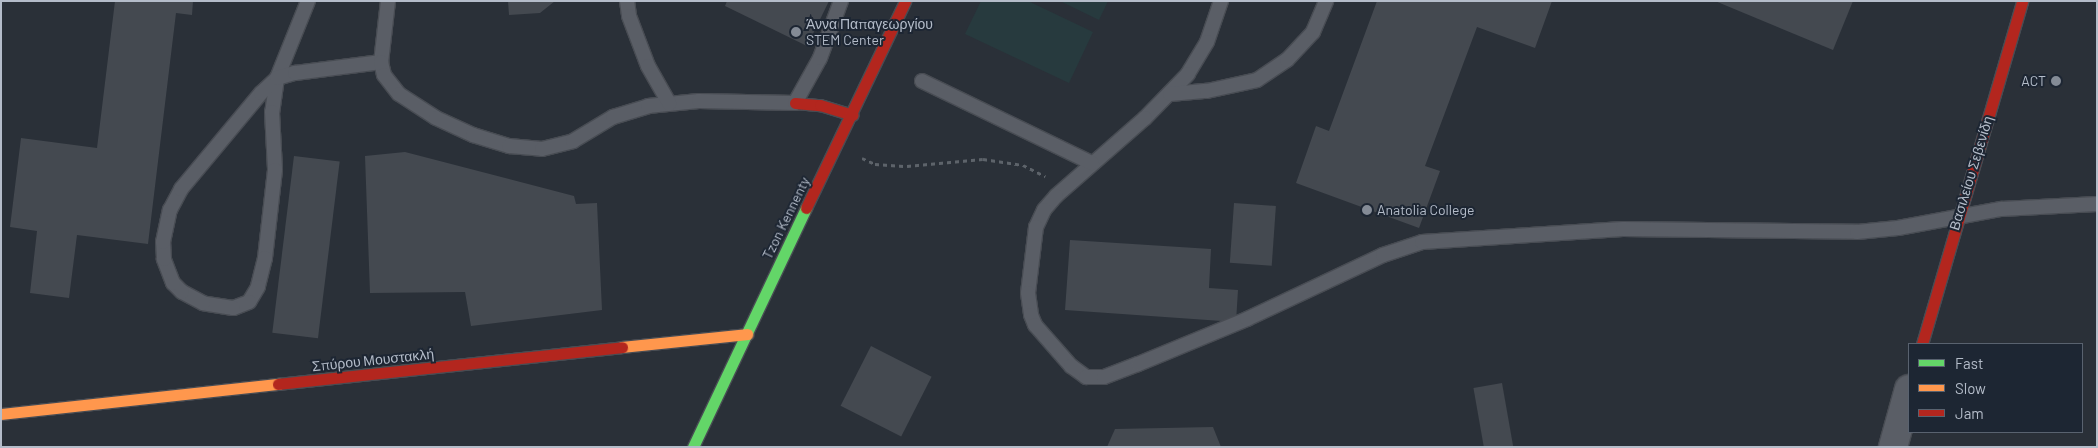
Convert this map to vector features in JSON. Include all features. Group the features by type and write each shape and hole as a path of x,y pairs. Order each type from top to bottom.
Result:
{"street":[{"name":"Tzon Kennenty","path":"693,447 838,147 905,1"},
{"name":"Βασιλείου Σεβενίδη","path":"1922,343 2022,1"},
{"path":"795,103 820,105 853,115"},
{"name":"Σπύρου Μουστακλή","path":"1,414 747,334"},
{"path":"1893,447 1908,393"}],"lane":[{"path":"308,1 278,78 272,112 275,170 265,258 258,287 249,302 237,308 221,308 194,300 174,283 164,259 163,242 170,210 181,189 261,93 278,78 307,70 381,62"},
{"path":"388,1 381,62 384,74 399,94 419,108 474,135 509,146 542,149 560,146 626,111 669,103 795,103 820,58 841,1"},
{"path":"627,1 628,16 648,66 669,103"},
{"path":"1221,1 1202,52 1170,94 1066,187 1044,210 1036,226 1031,247 1028,301 1040,331 1077,372 1094,378 1147,360 1383,255 1422,242 1623,229 1857,232 1898,228 2001,209 2097,204"},
{"path":"1170,94 1208,91 1257,80 1287,60 1313,32 1326,1"},
{"path":"922,81 1092,164"}],"path":[{"path":"838,147 875,164 926,165 983,159 1024,165 1066,187"}],"green space":[{"path":"981,1 1028,1 1093,32 1069,83 965,34"},
{"path":"1060,1 1108,1 1099,20"}],"building":[{"path":"115,1 193,1 192,15 176,13 148,244 77,235 69,298 30,293 37,231 10,227 21,138 97,148"},
{"path":"508,1 555,1 540,13 509,15"},
{"name":"Άννα Παπαγεωργίου STEM Center","path":"727,1 829,1 807,46 725,6"},
{"path":"1377,1 1552,1 1535,48 1477,27 1425,166 1440,171 1419,228 1296,183 1316,126 1329,131"},
{"path":"1715,1 1853,1 1833,50"},
{"path":"405,152 574,196 576,204 597,203 602,310 471,326 465,292 370,293 365,156"},
{"path":"294,156 340,162 318,338 272,333"},
{"path":"1234,203 1276,206 1272,266 1230,263"},
{"path":"1070,240 1211,249 1209,288 1238,290 1236,322 1065,310"},
{"path":"871,346 932,377 901,437 841,406"},
{"path":"1502,383 1513,447 1484,447 1473,388"},
{"path":"1213,427 1221,447 1107,447 1115,429"}],"traffic: fast":[{"path":"693,447 806,208"}],"traffic: slow":[{"path":"622,347 747,334"},
{"path":"1,414 278,384"}],"traffic: jam":[{"path":"806,208 905,1"},
{"path":"1922,343 2022,1"},
{"path":"795,103 820,105 853,115"},
{"path":"278,384 622,347"}],"place":[{"name":"Άννα Παπαγεωργίου STEM Center","path":"796,32"},
{"name":"ACT","path":"2056,81"},
{"name":"Anatolia College","path":"1367,210"}]}
